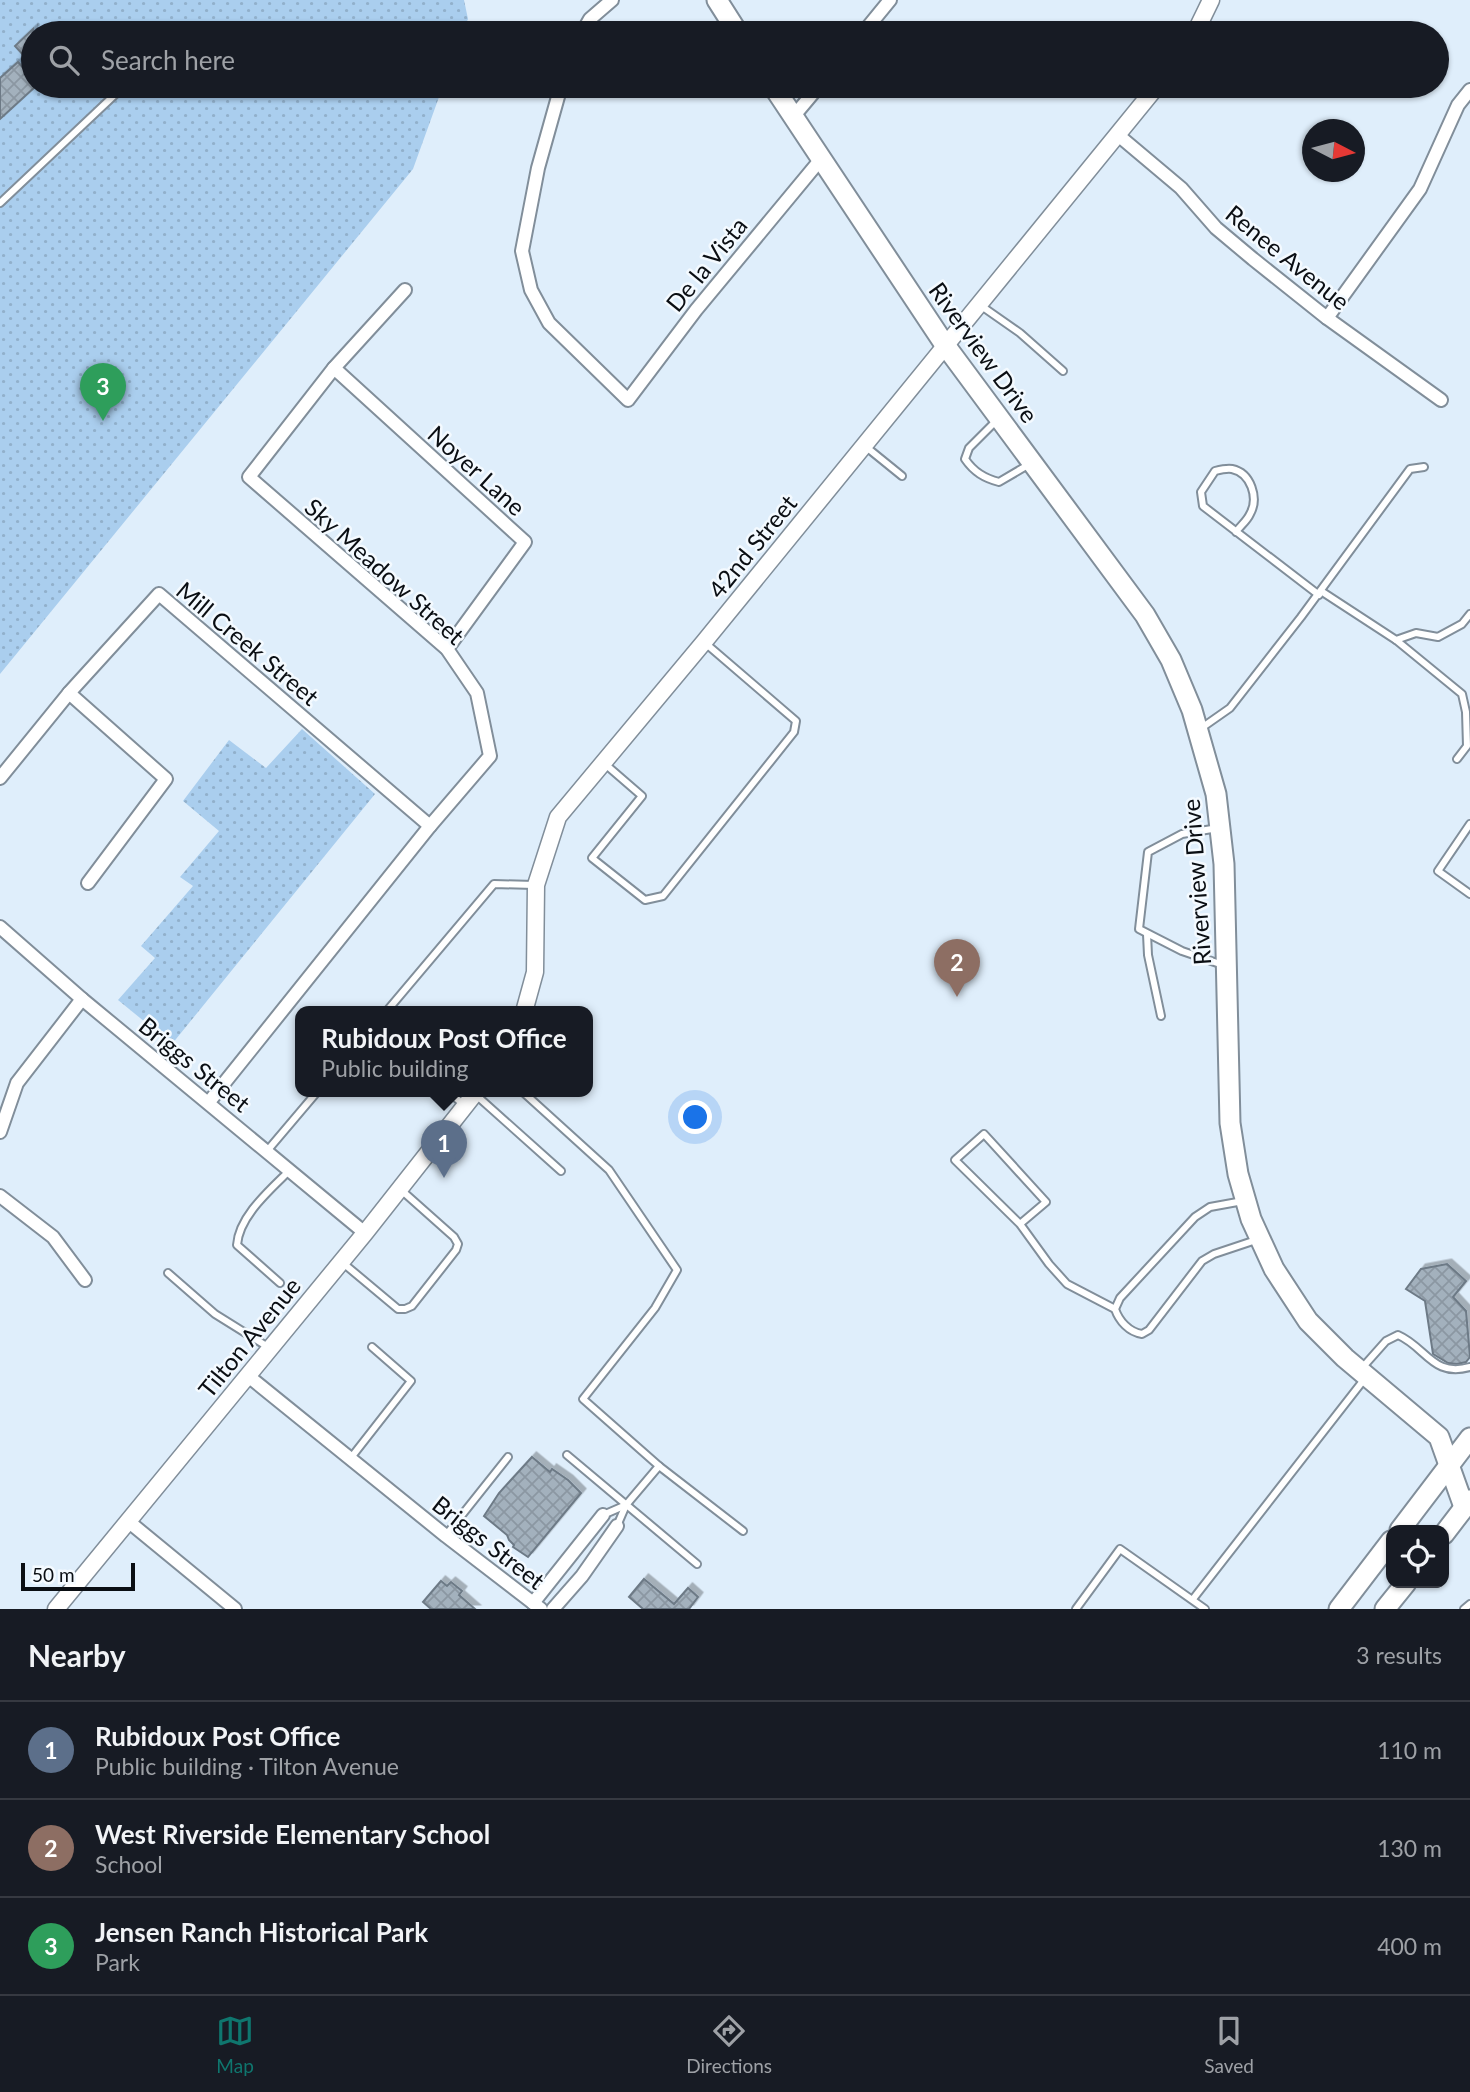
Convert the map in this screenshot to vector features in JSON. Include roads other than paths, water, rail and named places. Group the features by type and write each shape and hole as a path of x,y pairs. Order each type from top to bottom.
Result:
{"main road":[{"path":"717,0 730,21"},
{"name":"Riverview Drive","path":"781,98 945,345 1145,615 1171,660 1192,710 1216,794 1224,864 1230,1123 1245,1200 1274,1269 1308,1321 1363,1373 1439,1437 1468,1507"},
{"path":"1404,1525 1470,1438"},
{"path":"1449,1528 1468,1507"},
{"path":"1339,1609 1386,1548"},
{"path":"1385,1609 1401,1588"}],"street":[{"path":"589,21 612,0"},
{"path":"873,21 890,0"},
{"path":"1201,21 1211,0"},
{"path":"1327,318 1420,189 1458,105 1470,90"},
{"name":"De la Vista","path":"558,98 538,168 522,251 531,290 549,323 628,400 696,310 821,159"},
{"path":"793,117 809,98"},
{"name":"42nd Street","path":"536,885 558,817 1147,98"},
{"name":"Renee Avenue","path":"1118,135 1181,188 1216,228 1327,318 1441,401"},
{"name":"Sky Meadow Street","path":"209,1102 430,826 491,756 477,693 447,649 249,477 334,368 405,290"},
{"name":"Noyer Lane","path":"334,368 525,542 447,649"},
{"name":"Mill Creek Street","path":"0,778 69,693 159,594 430,826"},
{"path":"69,693 166,779 88,883"},
{"path":"526,1006 535,972 536,885"},
{"name":"Briggs Street","path":"0,927 82,999 365,1233"},
{"path":"0,1132 17,1083 82,999"},
{"name":"Tilton Avenue","path":"56,1609 365,1233 472,1097"},
{"path":"0,1196 52,1237 85,1280"},
{"name":"Briggs Street","path":"247,1375 537,1606"},
{"path":"537,1606 603,1515"},
{"path":"128,1521 236,1609"},
{"path":"553,1609 617,1526"},
{"path":"580,1544 595,1557"}],"lane":[{"path":"0,203 111,98"},
{"path":"979,304 1020,333 1063,371"},
{"path":"1000,417 969,448 965,459 972,469 986,479 999,482 1033,462"},
{"path":"863,445 902,476"},
{"path":"1198,730 1230,708 1320,593 1410,469 1424,467"},
{"path":"1236,532 1250,514 1254,499 1252,487 1245,477 1232,469 1215,471 1201,492 1203,506 1236,532 1320,593 1396,640 1462,694 1466,712 1467,746 1457,759"},
{"path":"1396,640 1416,633 1438,637 1462,624 1470,614"},
{"path":"603,763 642,796 592,858 645,900 663,896 794,732 796,721 704,642"},
{"path":"1470,824 1438,871 1470,894"},
{"path":"1220,827 1182,834 1148,852 1139,929 1182,951 1227,966"},
{"path":"391,1006 494,884 536,885"},
{"path":"1147,934 1148,955 1161,1016"},
{"path":"267,1151 313,1097"},
{"path":"472,1097 561,1171"},
{"path":"529,1097 609,1170 677,1270 655,1308 583,1399 659,1465 743,1531"},
{"path":"1020,1224 1046,1202 984,1134 955,1160 1020,1224 1067,1284 1115,1309"},
{"path":"279,1283 237,1245 238,1232 264,1196 290,1170"},
{"path":"341,1261 398,1309 412,1306 457,1250 458,1244 454,1237 399,1189"},
{"path":"1245,1200 1210,1207 1195,1217 1120,1298 1115,1309 1118,1318 1135,1333 1142,1335 1149,1330 1202,1262 1214,1254 1260,1239"},
{"path":"168,1273 215,1314 270,1348"},
{"path":"1193,1599 1387,1341 1398,1335 1412,1341 1424,1356 1444,1369 1470,1367"},
{"path":"351,1459 411,1381 372,1347"},
{"path":"567,1455 697,1564"},
{"path":"446,1536 508,1457"},
{"path":"617,1526 626,1505 659,1465"},
{"path":"603,1515 626,1505"},
{"path":"1076,1609 1120,1549 1205,1609"},
{"path":"1464,1609 1470,1604"}],"place":[{"name":"Jensen Ranch Historical Park","path":"103,421"},
{"name":"West Riverside Elementary School","path":"957,997"},
{"name":"Rubidoux Post Office","path":"444,1178"}]}
